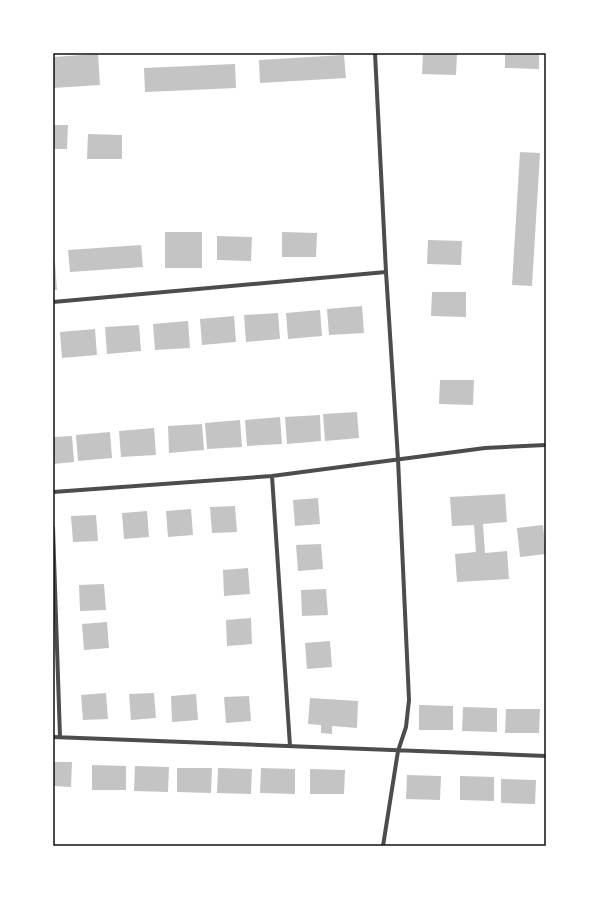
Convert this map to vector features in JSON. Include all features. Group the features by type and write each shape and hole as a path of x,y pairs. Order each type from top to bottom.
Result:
{"street":[{"path":"375,53 386,272 398,460 408,700 406,727 398,751 383,846"},
{"path":"53,302 386,272"},
{"path":"53,492 272,476 485,448 546,445"},
{"path":"272,476 290,746"},
{"path":"53,528 60,737"},
{"path":"53,737 546,756"}],"building":[{"path":"423,53 457,53 456,75 422,74"},
{"path":"505,53 539,53 539,69 505,68"},
{"path":"98,54 100,85 53,88 53,57"},
{"path":"344,55 346,78 260,83 259,60"},
{"path":"235,64 236,88 145,92 144,68"},
{"path":"53,125 68,125 67,149 53,149"},
{"path":"88,134 122,135 122,159 87,159"},
{"path":"520,152 540,153 532,286 512,285"},
{"path":"165,232 202,232 202,268 165,268"},
{"path":"282,232 317,233 316,257 282,257"},
{"path":"217,236 252,237 251,261 217,260"},
{"path":"428,240 462,241 461,265 427,264"},
{"path":"141,245 143,267 70,272 68,250"},
{"path":"53,262 55,262 57,290 53,290"},
{"path":"432,292 466,292 466,317 431,316"},
{"path":"362,306 364,333 329,335 327,309"},
{"path":"320,310 322,336 288,339 286,313"},
{"path":"278,313 280,339 246,342 244,315"},
{"path":"234,316 236,342 202,345 200,319"},
{"path":"188,321 190,348 155,350 153,324"},
{"path":"139,325 141,351 107,354 105,327"},
{"path":"95,329 97,355 62,358 60,332"},
{"path":"440,380 474,380 473,405 439,404"},
{"path":"357,412 359,438 325,441 323,414"},
{"path":"320,415 321,441 287,444 285,417"},
{"path":"280,417 282,444 247,446 245,420"},
{"path":"240,420 242,447 207,449 205,423"},
{"path":"202,424 204,450 169,453 168,426"},
{"path":"154,428 156,455 121,457 119,431"},
{"path":"110,432 112,458 78,461 76,435"},
{"path":"72,436 74,462 53,464 53,437"},
{"path":"505,494 507,522 483,524 485,553 507,551 509,579 457,582 455,554 476,552 474,525 452,526 450,497"},
{"path":"318,498 320,524 295,526 293,500"},
{"path":"235,506 237,532 212,533 210,507"},
{"path":"191,509 193,535 168,537 166,511"},
{"path":"147,511 149,537 124,539 122,513"},
{"path":"96,515 98,541 73,542 71,516"},
{"path":"543,525 546,554 520,557 517,528"},
{"path":"321,544 323,569 298,571 296,545"},
{"path":"248,568 250,594 224,596 223,570"},
{"path":"104,584 106,610 80,611 79,585"},
{"path":"326,589 328,615 302,616 301,590"},
{"path":"251,618 252,644 227,646 226,620"},
{"path":"107,622 109,648 84,650 82,624"},
{"path":"330,641 332,667 307,669 305,643"},
{"path":"106,693 108,719 83,720 81,695"},
{"path":"154,693 156,718 131,720 129,694"},
{"path":"196,694 198,720 172,722 171,696"},
{"path":"249,696 251,721 226,723 224,697"},
{"path":"310,698 358,701 357,728 332,726 332,734 321,733 321,725 308,724"},
{"path":"419,705 453,706 453,730 419,730"},
{"path":"463,707 497,708 497,732 462,731"},
{"path":"506,709 540,709 539,733 505,733"},
{"path":"53,762 72,762 71,787 53,786"},
{"path":"92,765 126,766 126,790 92,790"},
{"path":"135,766 169,767 168,792 134,791"},
{"path":"177,768 212,768 211,793 177,792"},
{"path":"218,768 252,769 251,794 217,793"},
{"path":"261,768 295,769 295,794 260,793"},
{"path":"310,769 345,770 344,794 310,794"},
{"path":"407,775 441,776 440,800 406,799"},
{"path":"460,776 494,777 494,801 460,800"},
{"path":"501,779 536,780 535,804 501,803"}]}
